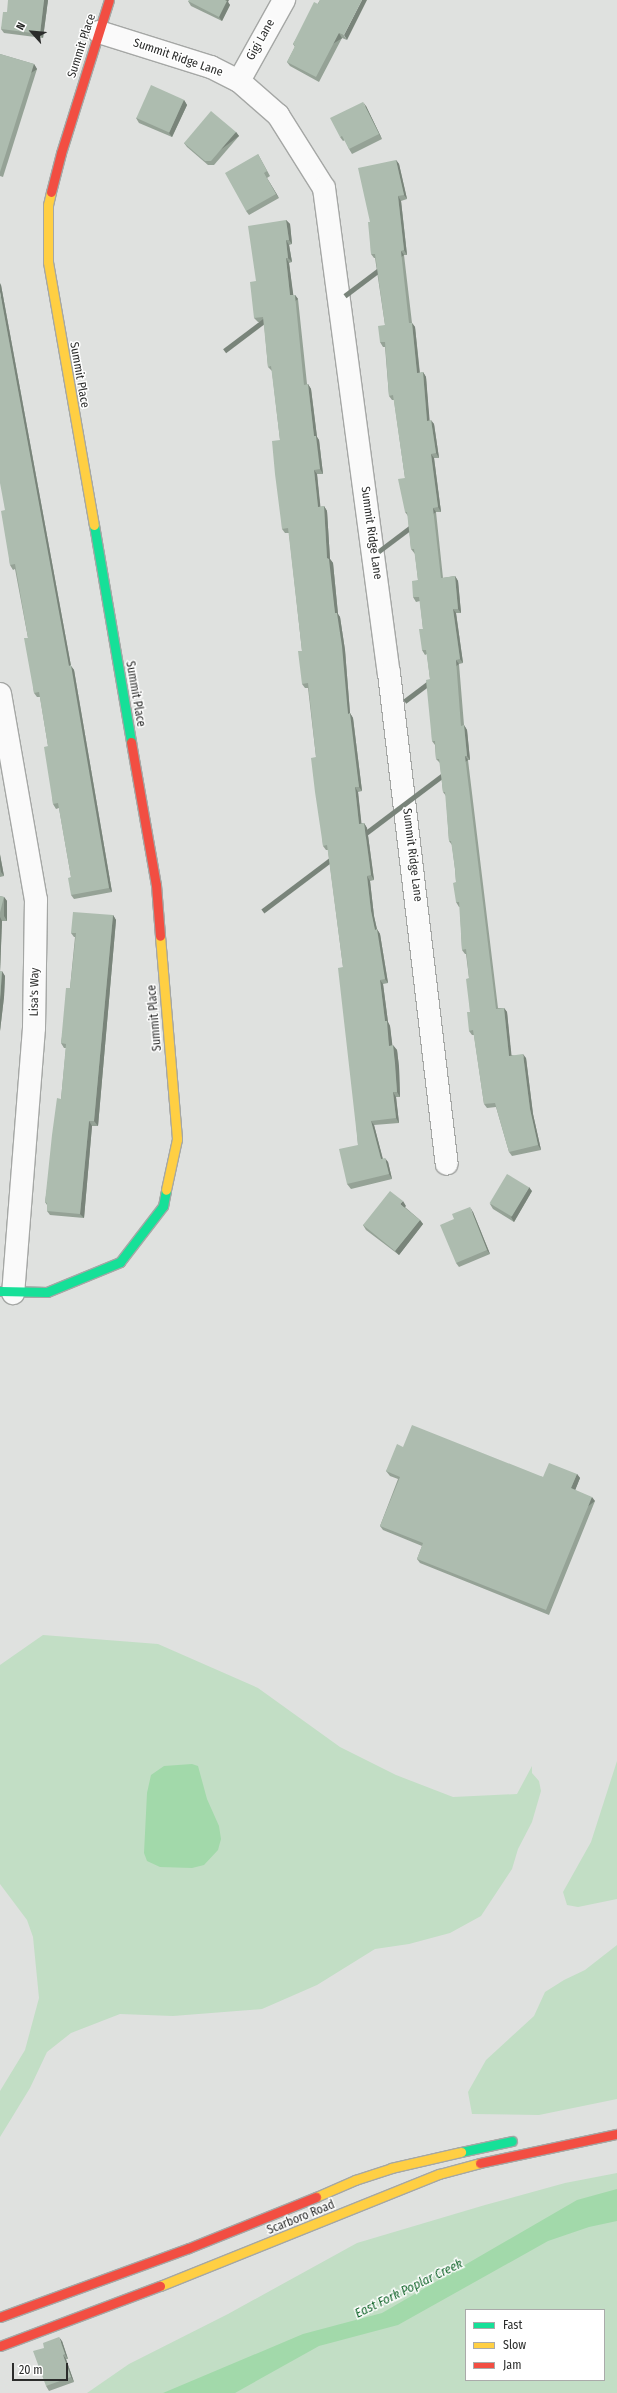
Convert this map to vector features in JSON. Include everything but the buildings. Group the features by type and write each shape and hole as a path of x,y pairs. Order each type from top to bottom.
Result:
{"street":[{"name":"Summit Place","path":"7,1292 47,1292 120,1262 163,1206 177,1139 156,886 48,262 48,205 61,153 109,0"},
{"name":"Gigi Lane","path":"239,81 284,0"},
{"name":"Summit Ridge Lane","path":"99,32 211,67 239,81 278,115 324,188 391,688 447,1164"},
{"name":"Lisa's Way","path":"0,694 36,900 34,1028 7,1292"},
{"name":"Scarboro Road","path":"0,2346 330,2220 386,2194 439,2174 490,2161 617,2134"},
{"name":"Scarboro Road","path":"0,2317 190,2248 362,2178 391,2168 456,2152 522,2139"},
{"path":"330,2220 412,2196"}],"shaded area":[{"path":"43,1635 158,1644 258,1688 340,1747 396,1775 453,1797 517,1794 532,1766 532,1773 539,1781 541,1791 532,1822 518,1849 512,1869 481,1916 450,1933 409,1944 375,1949 317,1985 262,2009 173,2016 120,2014 71,2033 47,2052 30,2088 0,2137 0,2091 25,2050 39,1998 33,1937 27,1920 0,1884 0,1665"},
{"path":"617,1761 617,1899 578,1907 567,1905 563,1892 591,1842"},
{"path":"192,1764 198,1766 207,1799 219,1826 221,1839 218,1850 204,1865 192,1868 160,1867 147,1861 144,1853 147,1793 151,1775 164,1766"},
{"path":"617,1945 617,2099 539,2115 472,2114 468,2092 486,2060 534,2016 545,1992 564,1980 585,1970"},
{"path":"617,2173 617,2393 87,2393 129,2364 228,2314 357,2243 565,2183"},
{"name":"East Fork Poplar Creek","path":"617,2189 617,2221 589,2227 548,2241 398,2325 319,2346 235,2393 163,2393 303,2334 382,2313 577,2200"}],"traffic: fast":[{"path":"94,525 131,742"},
{"path":"0,1291 47,1292 120,1262 163,1206 166,1190"},
{"path":"461,2152 512,2141"}],"traffic: slow":[{"path":"51,192 48,205 48,262 94,525"},
{"path":"160,936 177,1139 166,1190"},
{"path":"316,2197 355,2180 391,2168 461,2152"},
{"path":"160,2286 439,2174 480,2163"}],"traffic: jam":[{"path":"51,192 61,153 109,0"},
{"path":"131,742 156,885 160,936"},
{"path":"480,2163 617,2134"},
{"path":"0,2317 189,2248 316,2197"},
{"path":"0,2346 160,2286"}]}
